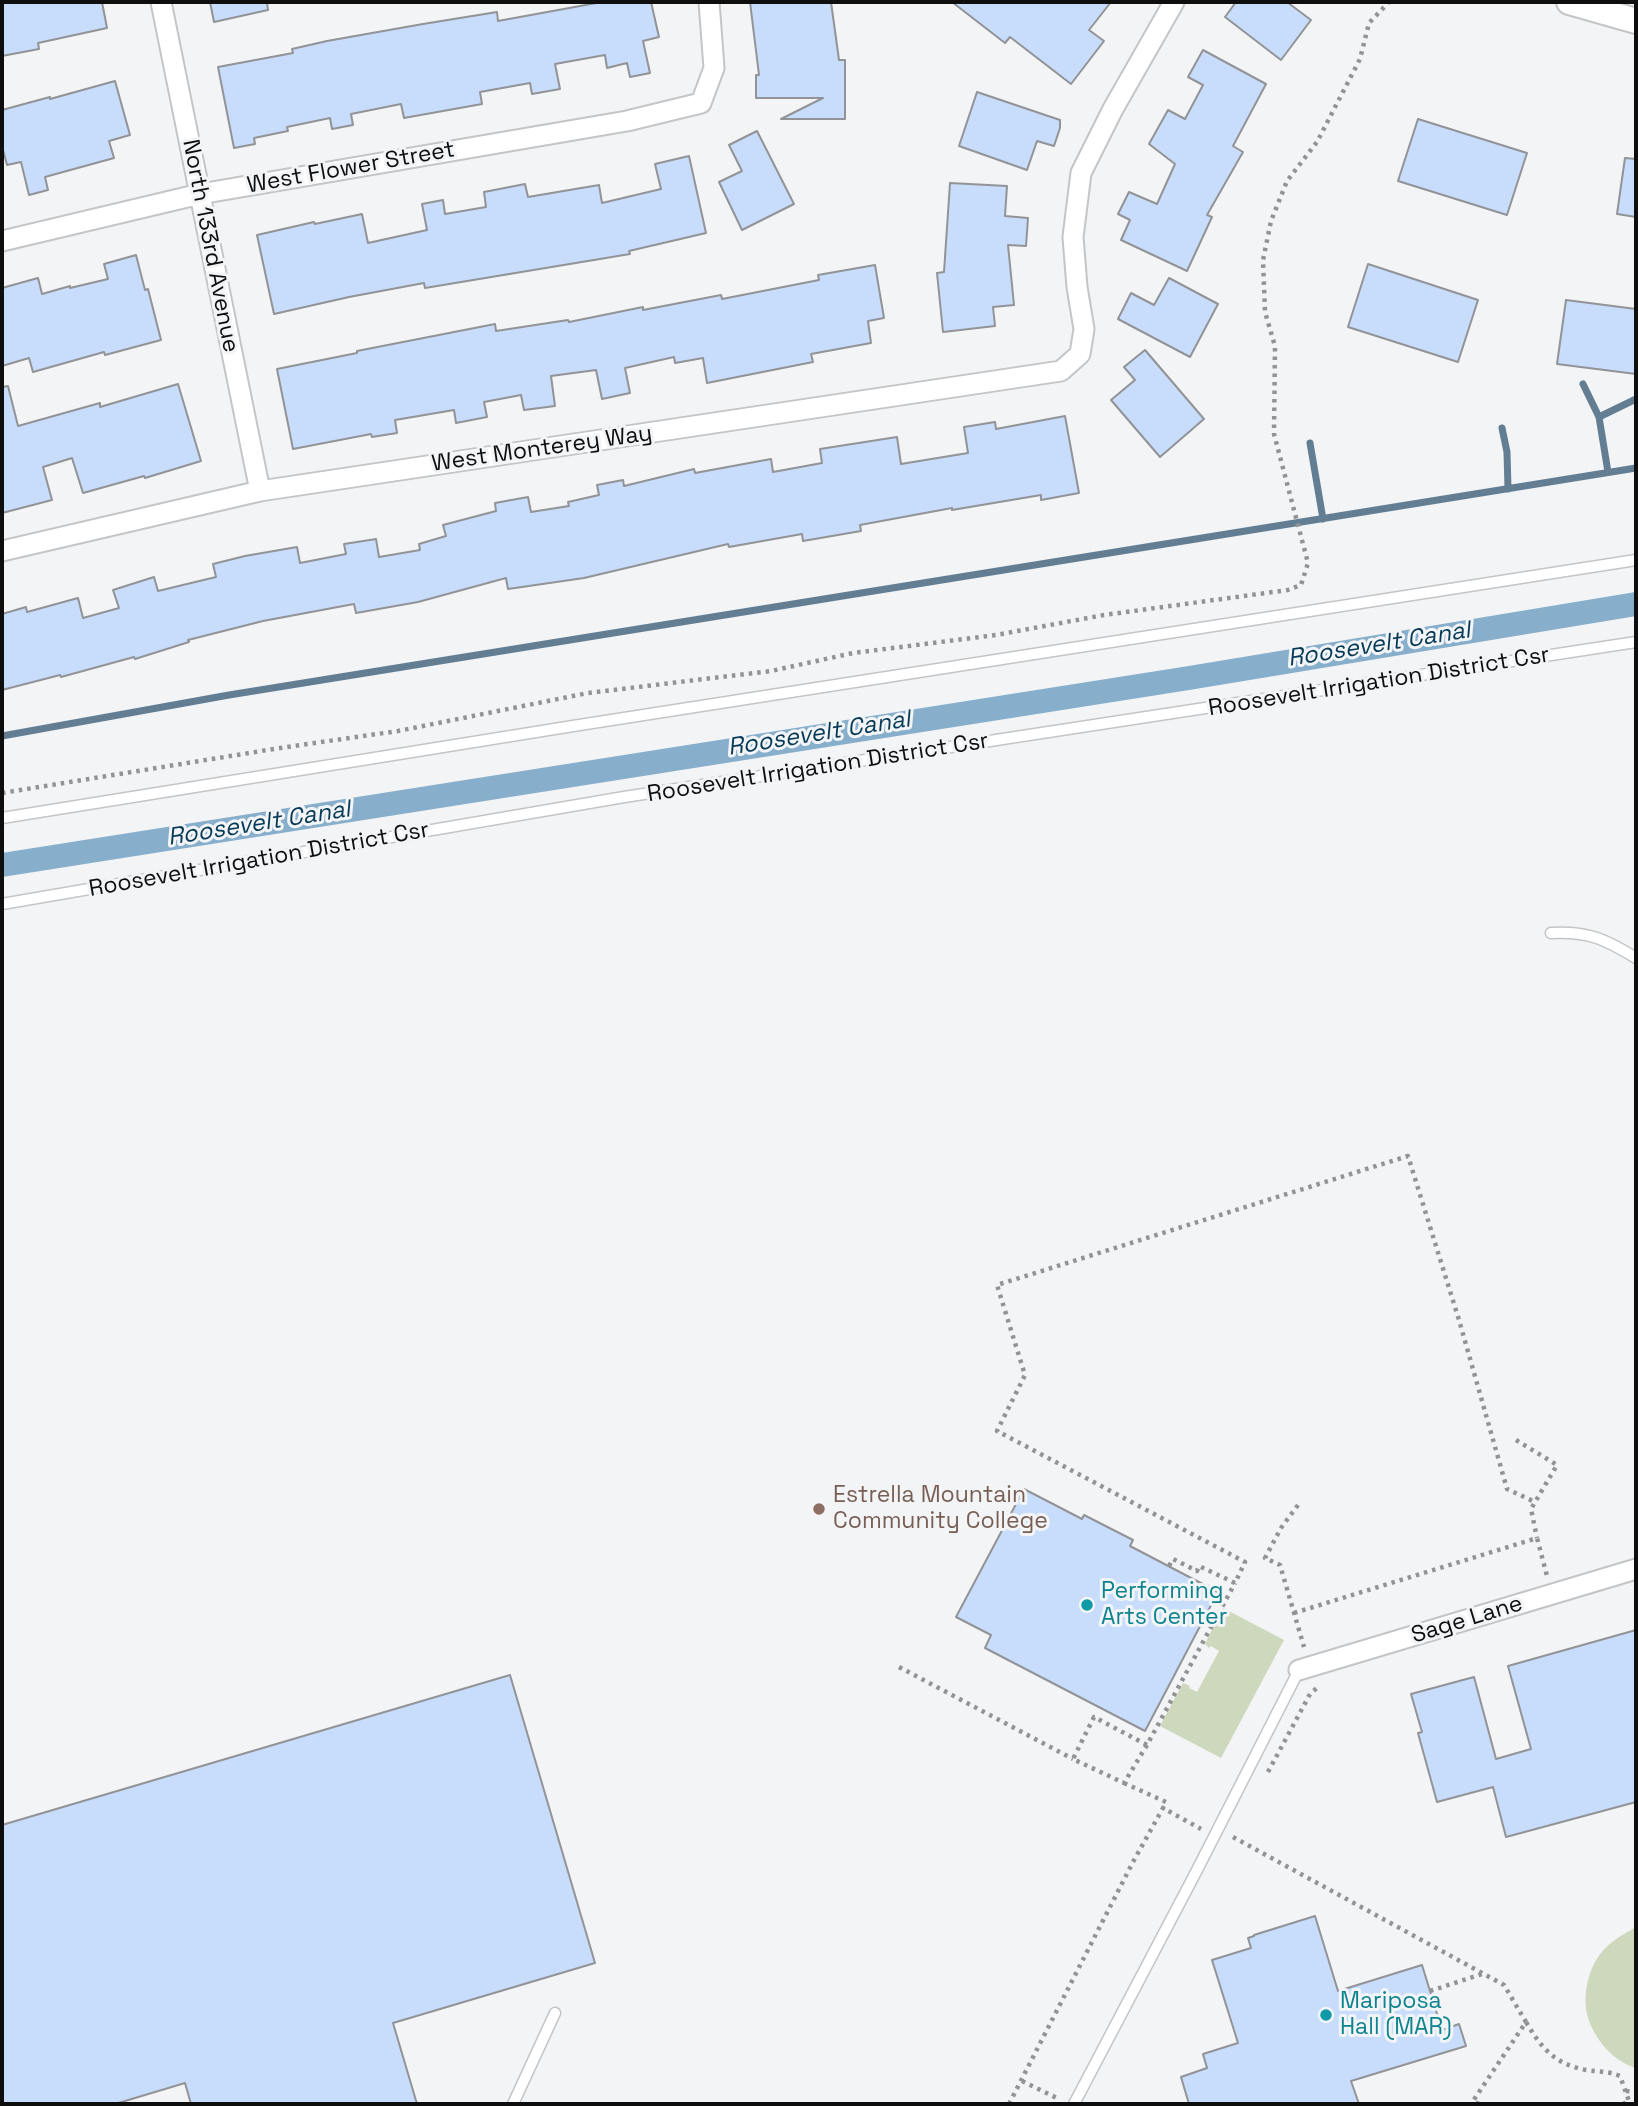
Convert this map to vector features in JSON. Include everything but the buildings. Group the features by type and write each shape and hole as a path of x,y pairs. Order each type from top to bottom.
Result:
{"street":[{"name":"North 133rd Avenue","path":"161,2 260,491"},
{"name":"West Flower Street","path":"2,241 200,194 627,121 701,103 714,68 709,2"},
{"name":"West Monterey Way","path":"2,551 260,491 1061,371 1080,354 1084,329 1073,237 1081,173 1113,108 1174,2"},
{"path":"1569,2 1636,21"},
{"name":"Sage Lane","path":"1304,1669 1636,1569"}],"lane":[{"path":"2,818 1636,560"},
{"name":"Roosevelt Irrigation District Csr","path":"2,904 624,797 1636,642"},
{"path":"1551,933 1570,932 1604,939 1636,958"},
{"path":"1074,2104 1304,1669"},
{"path":"513,2104 555,2013"}],"path":[{"path":"2,793 280,747 398,731 588,693 771,671 853,653 996,635 1104,615 1288,590 1301,585 1308,563 1274,434 1275,346 1265,312 1263,260 1271,221 1287,181 1317,142 1360,59 1369,23 1389,2"},
{"path":"1124,1783 1245,1562 997,1431 1025,1375 997,1285 1408,1156 1507,1489 1535,1502"},
{"path":"1516,1440 1557,1465 1531,1509 1553,1594"},
{"path":"1298,1505 1265,1558 1280,1565 1294,1613 1304,1669 1318,1688"},
{"path":"1294,1613 1537,1538"},
{"path":"1169,1566 1173,1559 1197,1572 1199,1566 1235,1583"},
{"path":"899,1667 1073,1759 1166,1802 1009,2104"},
{"path":"1073,1759 1094,1717 1147,1745"},
{"path":"1163,1808 1214,1836"},
{"path":"1233,1838 1504,1985 1545,2050 1555,2059 1569,2066 1608,2071 1620,2076 1629,2101 1623,2104"},
{"path":"1430,1991 1484,1974"},
{"path":"1479,2104 1472,2101 1526,2022"},
{"path":"1022,2081 1068,2104"},
{"path":"1626,2091 1636,2092"}],"green space":[{"path":"1223,1608 1284,1640 1221,1758 1160,1726 1183,1683 1197,1692 1219,1651 1205,1644"},
{"path":"1636,1927 1636,2068 1610,2053 1597,2037 1588,2018 1586,1991 1599,1956 1613,1941"}],"waterway":[{"path":"1583,384 1599,417 1608,472"},
{"path":"1599,417 1636,399"},
{"path":"1502,428 1507,452 1508,489"},
{"path":"1310,443 1323,519"},
{"path":"2,736 229,695 1636,468"},
{"name":"Roosevelt Canal","path":"2,865 1189,678 1636,604"}],"place":[{"name":"Estrella Mountain Community College","path":"819,1509"},
{"name":"Performing Arts Center","path":"1087,1605"},
{"name":"Mariposa Hall (MAR)","path":"1326,2015"}]}
